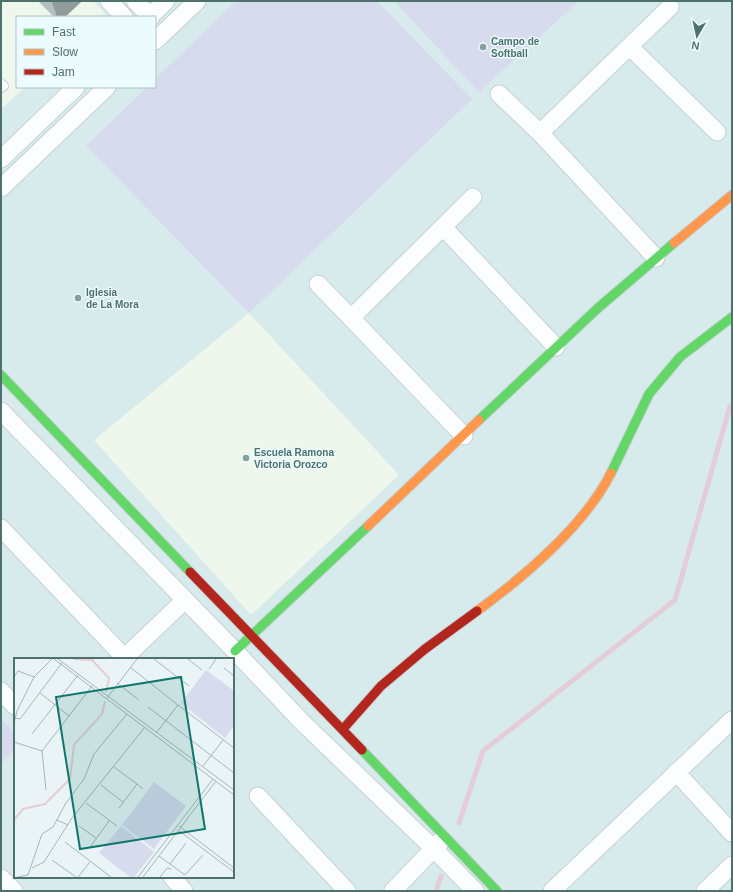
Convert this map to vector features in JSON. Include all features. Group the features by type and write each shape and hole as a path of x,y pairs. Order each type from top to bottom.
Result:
{"street":[{"path":"109,1 123,16"},
{"path":"135,1 147,16"},
{"path":"156,20 166,1"},
{"path":"156,23 197,1"},
{"path":"540,133 630,47 670,6"},
{"path":"630,47 717,132"},
{"path":"1,159 75,88"},
{"path":"1,188 106,88"},
{"path":"499,94 540,133 656,258"},
{"path":"235,651 464,436 556,347 656,258 732,195"},
{"path":"350,318 473,197"},
{"path":"443,227 556,347"},
{"path":"318,284 464,436"},
{"path":"343,729 381,686 425,649 486,605 526,573 569,531 602,491 649,394 680,357 732,317"},
{"path":"1,375 343,729 440,843 475,891"},
{"path":"1,411 235,651 301,721 497,891"},
{"path":"1,528 124,658 185,600"},
{"path":"1,691 14,705"},
{"path":"552,891 732,720"},
{"path":"676,772 732,834"},
{"path":"258,796 347,891"},
{"path":"393,891 440,843"},
{"path":"705,891 732,865"},
{"path":"1,878 14,891"},
{"path":"173,878 184,891"}],"lane":[{"path":"1,83 4,86 1,88"}],"shaded area":[{"path":"1,1 732,1 732,891 1,891"},
{"path":"1,1 93,1 105,13 102,16 16,16 16,88 24,88 1,109"},
{"path":"236,1 377,1 472,99 249,313 86,146 146,88 156,88 156,78"},
{"name":"Campo de Softball","path":"394,1 579,1 479,92"},
{"name":"Escuela Ramona Victoria Orozco","path":"249,313 399,475 251,615 94,440"},
{"path":"1,719 14,732 14,751 1,764"}],"waterway":[{"path":"459,823 483,751 675,600 730,406 732,405"},
{"path":"436,891 441,876"}],"traffic: fast":[{"path":"479,420 598,308 674,243"},
{"path":"611,473 649,394 680,357 732,317"},
{"path":"1,375 190,572"},
{"path":"235,651 368,526"},
{"path":"362,750 497,891"}],"traffic: slow":[{"path":"674,243 732,195"},
{"path":"368,526 479,420"},
{"path":"477,611 533,566 570,531 586,512 611,473"}],"traffic: jam":[{"path":"190,572 362,750"},
{"path":"343,729 381,686 425,649 477,611"}],"place":[{"name":"Campo de Softball","path":"483,47"},
{"name":"Iglesia de La Mora","path":"78,298"},
{"name":"Escuela Ramona Victoria Orozco","path":"246,458"}]}
